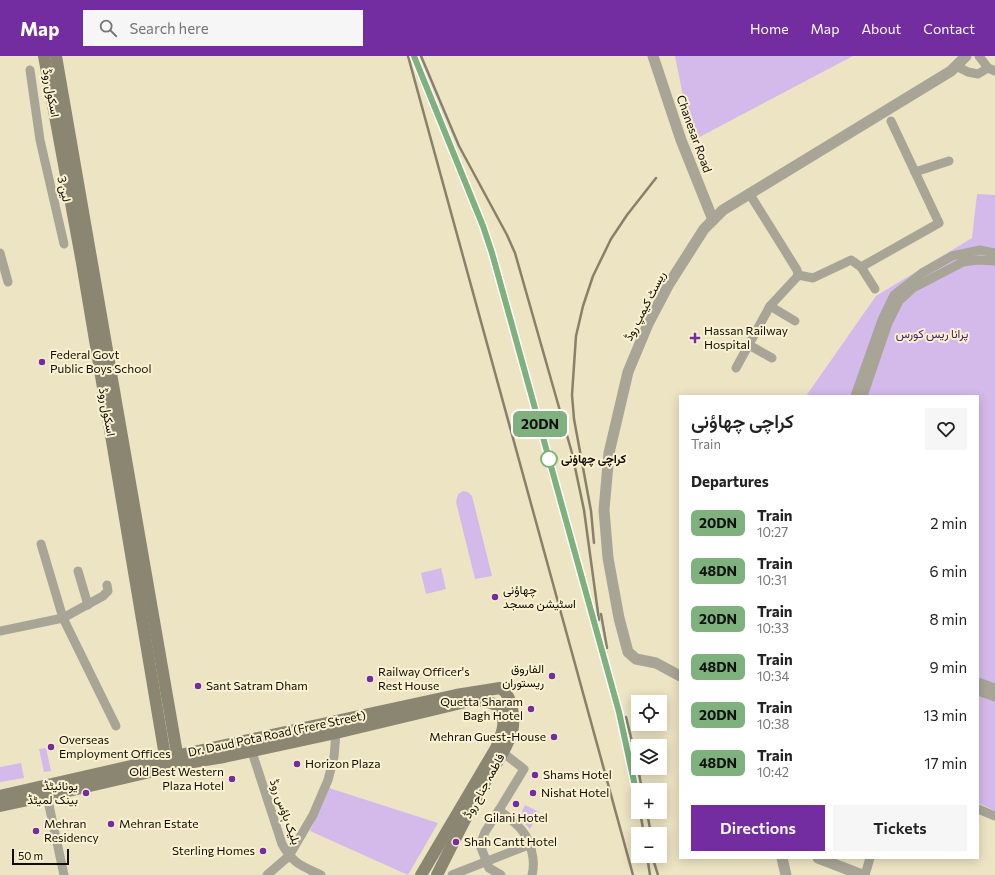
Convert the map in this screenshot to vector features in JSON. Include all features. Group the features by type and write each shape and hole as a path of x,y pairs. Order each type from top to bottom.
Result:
{"main road":[{"name":"اسکول روڈ","path":"51,57 72,177 82,263 93,304 145,597 179,760"},
{"name":"اسکول روڈ","path":"145,597 166,763"},
{"name":"Dr. Daud Pota Road (Frere Street)","path":"0,796 250,746 482,690 500,688 504,690 506,694"},
{"name":"فاطمہ جناح روڈ","path":"437,875 502,752 510,740 513,719 511,704 506,694"},
{"name":"Dr. Daud Pota Road (Frere Street)","path":"250,746 336,733 474,700 488,702 497,706"},
{"name":"فاطمہ جناح روڈ","path":"420,875 502,736 504,728 503,715 500,707 497,706"},
{"name":"Dr. Daud Pota Road (Frere Street)","path":"0,806 47,796 166,763"},
{"path":"446,875 449,851"}],"street":[{"name":"Chanesar Road","path":"653,56 681,140 713,220"},
{"name":"ریسٹ کیمپ روڈ","path":"679,675 656,663 636,659 628,652 619,618 608,558 604,510 609,453 628,372 648,324 669,284 704,229 724,210 749,193 909,97 956,66 966,56"},
{"path":"956,66 968,72 978,74 991,70 979,56"},
{"name":"لین 3","path":"30,70 40,140 64,244"},
{"path":"861,267 939,223 891,121"},
{"path":"915,172 949,161"},
{"path":"749,193 797,270 798,275"},
{"path":"855,395 882,320 894,295 922,273 952,256 980,250 995,253"},
{"path":"0,253 8,282"},
{"path":"798,275 813,278 851,260 861,267 875,289"},
{"path":"863,395 888,323 899,301 913,288 963,262 978,260 995,262"},
{"path":"736,368 770,306 798,275"},
{"path":"770,306 795,321"},
{"path":"749,345 772,358"},
{"path":"41,544 63,618 116,726"},
{"path":"78,571 88,605"},
{"path":"0,631 63,618 103,596 108,591 107,585"},
{"path":"979,682 995,688"},
{"path":"979,691 995,697"},
{"path":"267,875 289,856 313,815 323,793 334,757 336,733"},
{"name":"بلیک ہاؤس روڈ","path":"250,746 282,844 289,856 296,863 321,875"},
{"path":"500,875 488,868 480,845 485,832 524,769 502,752"},
{"path":"47,796 64,875"},
{"path":"979,809 995,816"},
{"path":"499,810 518,825 527,836 531,844 534,867 532,875"},
{"path":"452,875 531,844"},
{"path":"782,859 786,875"},
{"path":"821,859 862,875"},
{"path":"865,875 870,859"}],"green space":[{"path":"675,56 853,56 692,141"},
{"name":"پرانا ریس کورس","path":"977,194 995,195 995,811 979,803 979,395 807,395 876,296 972,238"},
{"path":"463,491 468,492 472,496 492,576 475,579 456,502 458,494"},
{"path":"441,568 446,589 426,594 421,573"},
{"path":"46,748 51,771 44,772 39,749"},
{"path":"21,763 24,778 0,782 0,767"},
{"path":"329,788 438,823 408,875 310,831"},
{"path":"525,805 539,812 530,829 519,818"}],"railway":[{"path":"408,56 633,875"},
{"path":"414,56 483,226 492,253 619,712 634,783"},
{"path":"421,56 459,146 507,235 515,253 572,453 584,510 599,620"},
{"path":"594,543 591,511 574,419 572,395 576,336 583,306 593,276 611,239 627,215 656,178"},
{"path":"601,614 607,648"},
{"path":"626,717 631,739"},
{"path":"639,775 641,783"},
{"path":"641,819 643,827"},
{"path":"648,819 650,827"},
{"path":"648,863 650,875"},
{"path":"654,863 658,875"}],"train":[{"name":"20DN","path":"414,56 483,226 492,253 619,712 634,783"}],"place":[{"name":"Hassan Railway Hospital","path":"695,338"},
{"name":"Federal Govt Public Boys School","path":"42,362"},
{"name":"کراچی چھاؤنی","path":"549,459"},
{"name":"چھاؤنی اسٹیشن مسجد","path":"495,597"},
{"name":"الفاروق ریستوران","path":"552,676"},
{"name":"Railway Officer's Rest House","path":"370,679"},
{"name":"Sant Satram Dham","path":"198,686"},
{"name":"Quetta Sharam Bagh Hotel","path":"531,709"},
{"name":"Mehran Guest-House","path":"554,737"},
{"name":"Overseas Employment Offices","path":"51,747"},
{"name":"Horizon Plaza","path":"297,764"},
{"name":"Shams Hotel","path":"535,775"},
{"name":"Old Best Western Plaza Hotel","path":"232,779"},
{"name":"یونائیٹڈ بینک لمیٹڈ","path":"86,793"},
{"name":"Nishat Hotel","path":"533,793"},
{"name":"Gilani Hotel","path":"516,804"},
{"name":"Mehran Estate","path":"111,824"},
{"name":"Mehran Residency","path":"36,831"},
{"name":"Shah Cantt Hotel","path":"456,842"},
{"name":"Sterling Homes","path":"263,851"}]}
